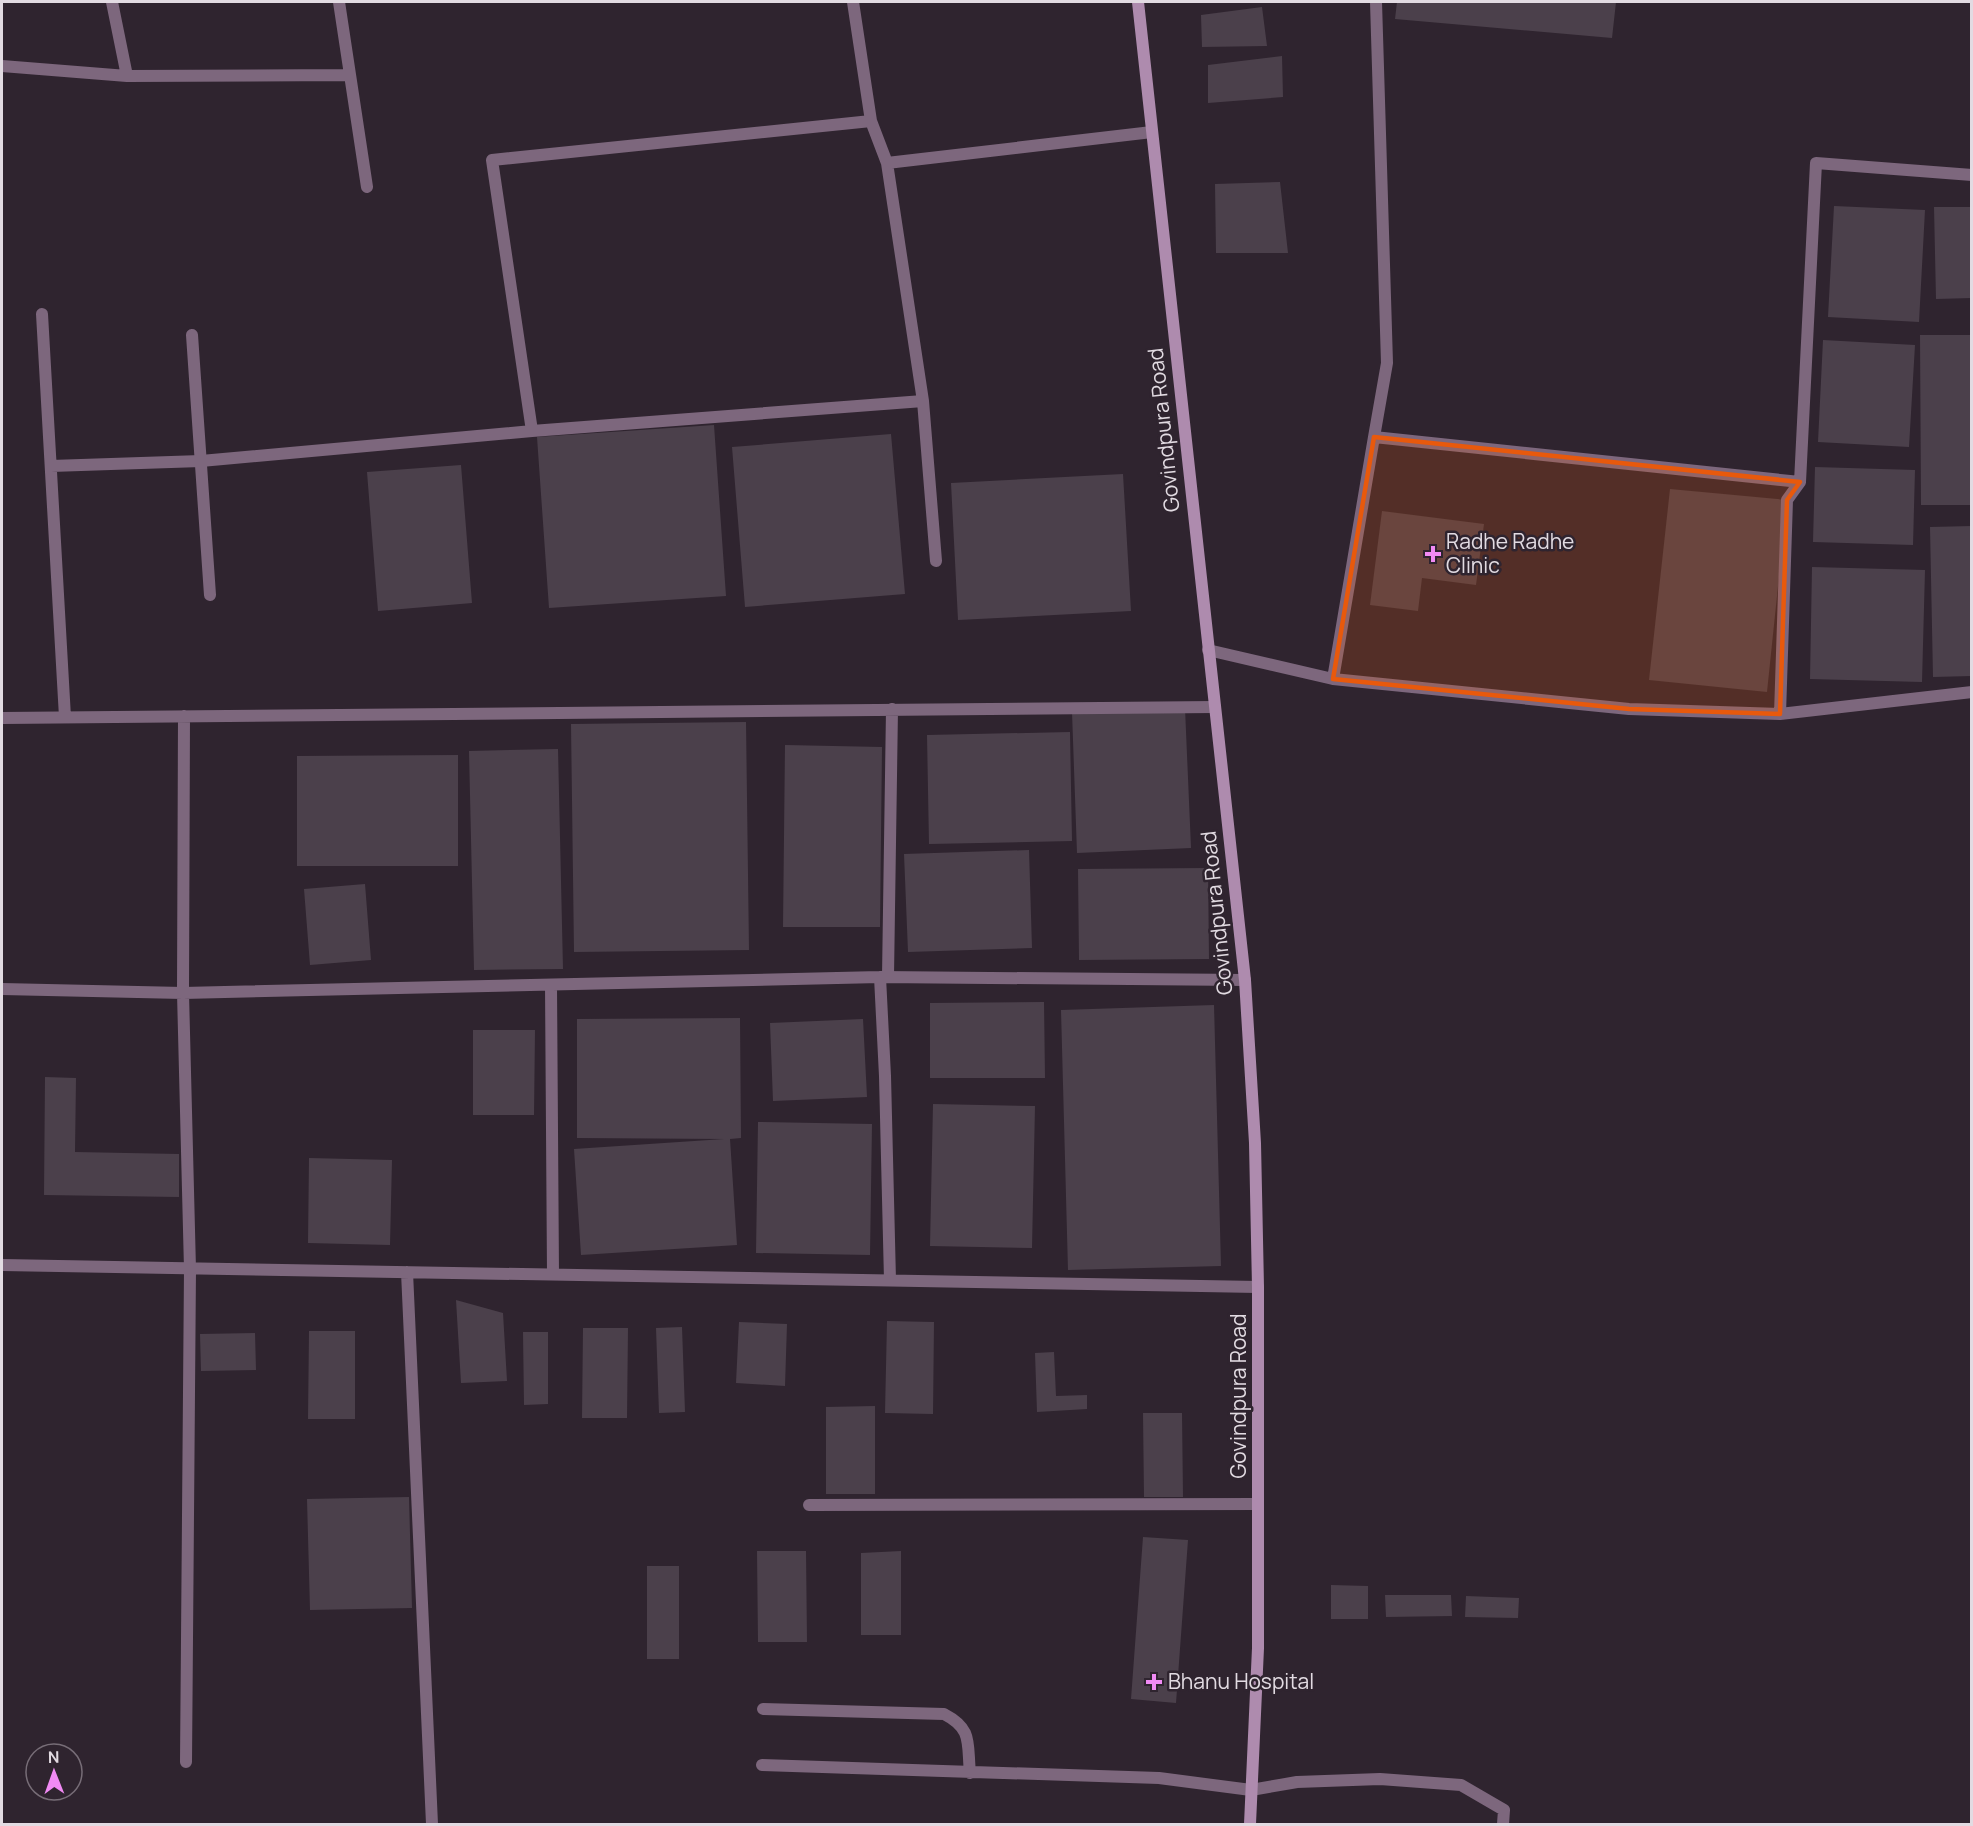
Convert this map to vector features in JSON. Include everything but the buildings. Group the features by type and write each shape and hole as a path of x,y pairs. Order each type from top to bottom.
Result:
{"street":[{"path":"112,2 127,76"},
{"path":"339,2 367,187"},
{"path":"853,2 871,121 887,163 923,401 936,561"},
{"name":"Govindpura Road","path":"1137,2 1245,980 1255,1143 1258,1287 1258,1648 1250,1824"},
{"path":"1333,679 1387,363 1376,2"},
{"path":"2,66 127,76 350,75"},
{"path":"532,431 492,159 871,121"},
{"path":"887,163 1152,132"},
{"path":"1780,714 1788,500 1800,482 1816,163 1971,175"},
{"path":"42,315 65,717"},
{"path":"192,335 210,596"},
{"path":"51,466 201,461 532,431 923,401"},
{"path":"1374,437 1800,482"},
{"path":"1208,650 1333,679 1629,709 1780,714 1971,692"},
{"path":"2,718 1215,707"},
{"path":"890,1280 884,977 892,710"},
{"path":"184,716 183,993 190,1269 186,1762"},
{"path":"2,989 183,993 884,977 1245,980"},
{"path":"551,985 553,1274"},
{"path":"2,1265 1258,1287"},
{"path":"407,1272 432,1824"},
{"path":"809,1505 1258,1504"},
{"path":"763,1709 944,1714 959,1722 966,1733 970,1773"},
{"path":"762,1765 1159,1778 1251,1790 1298,1782 1380,1779 1461,1785 1504,1810 1503,1824"}],"highlighted area":[{"path":"1374,437 1800,482 1787,500 1780,714 1629,709 1333,679"}],"place":[{"name":"Radhe Radhe Clinic","path":"1433,554"},
{"name":"Bhanu Hospital","path":"1154,1682"}]}
